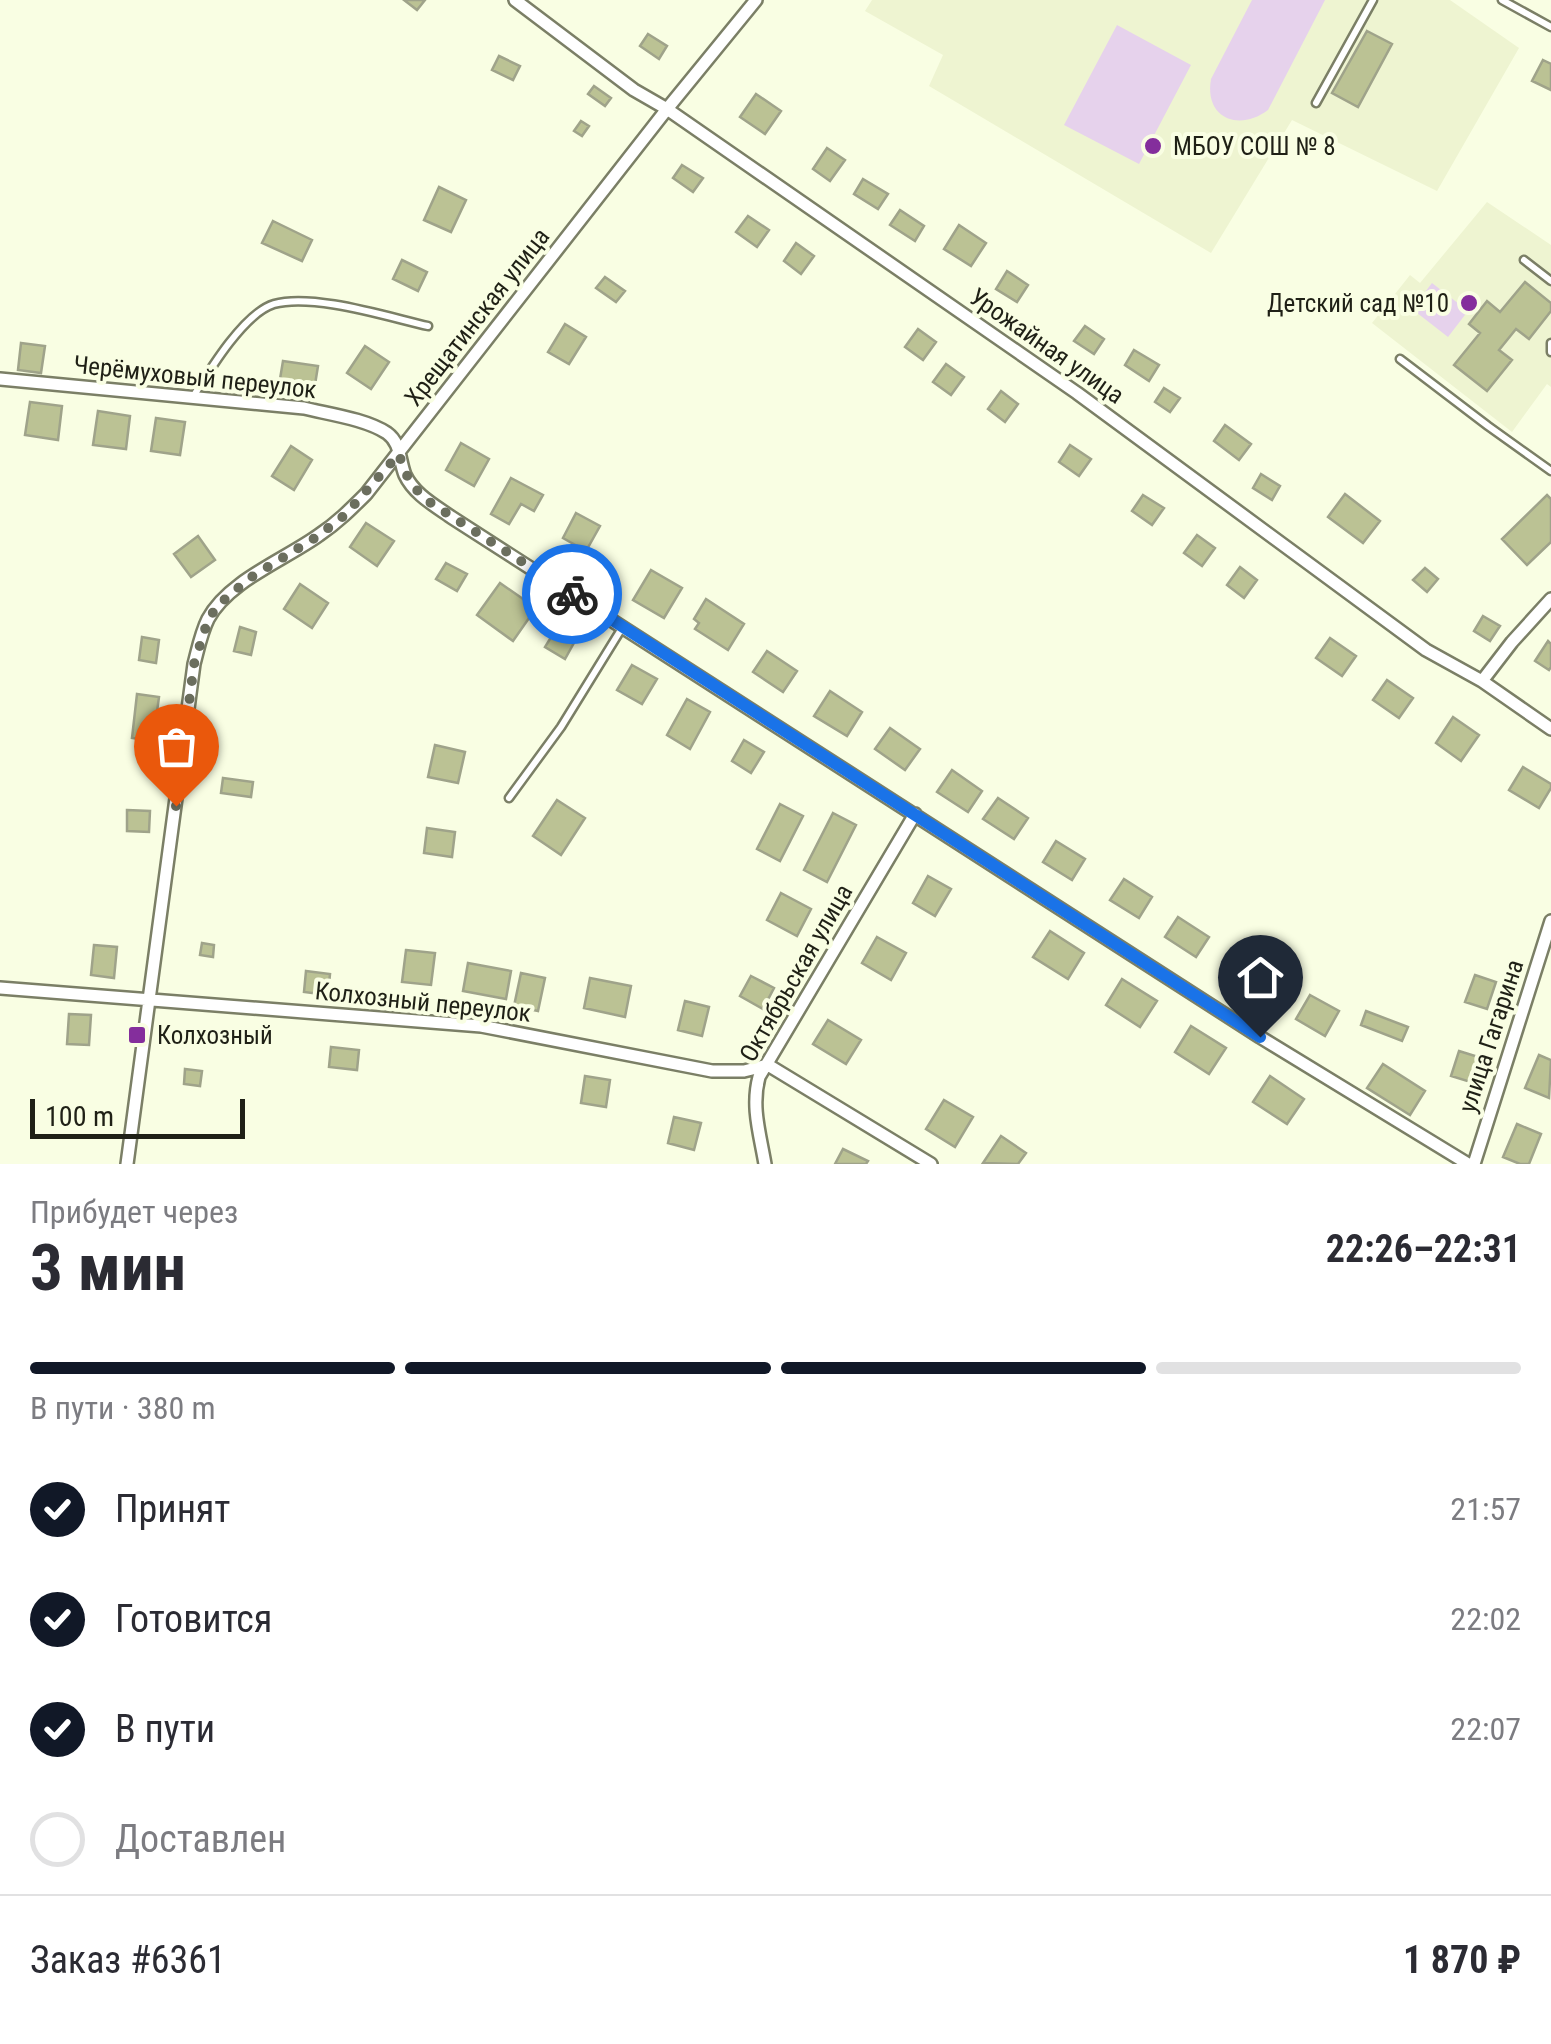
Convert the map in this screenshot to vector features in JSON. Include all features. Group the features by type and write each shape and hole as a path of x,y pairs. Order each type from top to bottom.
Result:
{"street":[{"name":"Урожайная улица","path":"515,0 634,90 1077,393 1426,650 1482,682 1551,730"},
{"name":"Хрещатинская улица","path":"127,1164 194,664 208,620 218,605 250,578 345,515 399,454 756,0"},
{"name":"Черёмуховый переулок","path":"0,379 304,408 386,432 396,442 404,474 428,501 1260,1037 1471,1164"},
{"path":"1482,682 1551,599"},
{"name":"Октябрьская улица","path":"765,1164 754,1108 759,1078 915,814"},
{"name":"улица Гагарина","path":"1471,1164 1551,921"},
{"name":"Колхозный переулок","path":"0,988 481,1026 712,1070 744,1071 768,1065"},
{"path":"768,1065 930,1164"}],"lane":[{"path":"1316,103 1373,0"},
{"path":"1502,0 1551,27"},
{"path":"1524,260 1551,281"},
{"path":"192,398 215,361 248,322 272,304 314,301 428,326"},
{"path":"1551,343 1551,352"},
{"path":"1400,359 1551,471"},
{"path":"509,798 561,728 623,627"}],"shaded area":[{"name":"МБОУ СОШ № 8","path":"872,0 1450,0 1519,48 1437,191 1292,120 1211,253 929,86 943,55 865,11"},
{"path":"1252,0 1325,0 1268,110 1257,117 1235,120 1218,112 1210,92 1211,79"},
{"path":"1117,25 1191,65 1139,164 1064,125"},
{"name":"Детский сад №10","path":"1487,202 1551,245 1551,387 1547,384 1512,432 1372,323 1410,275 1420,283"},
{"path":"1432,283 1468,311 1448,337 1412,309"}],"building":[{"path":"404,0 425,0 417,10"},
{"path":"1367,31 1392,44 1358,107 1332,93"},
{"path":"648,34 667,46 659,59 640,46"},
{"path":"499,56 520,66 513,80 492,70"},
{"path":"1543,60 1551,64 1551,90 1532,81"},
{"path":"594,86 611,98 605,106 588,94"},
{"path":"756,94 781,111 765,134 740,117"},
{"path":"581,121 589,126 582,136 574,131"},
{"path":"827,148 845,160 830,181 813,169"},
{"path":"682,165 703,178 693,192 673,178"},
{"path":"863,179 888,194 878,209 854,194"},
{"path":"439,187 466,200 451,232 424,220"},
{"path":"900,210 924,226 915,241 890,225"},
{"path":"748,216 769,230 757,247 736,232"},
{"path":"273,221 312,240 302,261 262,243"},
{"path":"959,225 986,243 971,266 944,249"},
{"path":"796,243 814,256 801,274 784,261"},
{"path":"402,260 427,272 418,291 393,279"},
{"path":"1007,271 1028,285 1017,302 996,289"},
{"path":"605,277 625,291 616,302 596,288"},
{"path":"1525,282 1551,303 1551,311 1529,339 1516,329 1499,350 1512,360 1487,391 1454,365 1480,333 1469,324 1487,301 1500,312"},
{"path":"565,324 586,337 569,364 548,352"},
{"path":"1085,326 1104,339 1094,354 1074,341"},
{"path":"918,329 936,342 923,360 905,347"},
{"path":"21,343 45,346 41,373 18,370"},
{"path":"365,346 389,362 371,389 347,373"},
{"path":"1134,350 1159,365 1149,381 1125,365"},
{"path":"283,361 318,366 313,397 278,391"},
{"path":"946,364 964,377 951,395 933,382"},
{"path":"1164,388 1180,398 1170,412 1155,402"},
{"path":"1001,391 1018,404 1005,422 988,409"},
{"path":"30,402 62,406 58,440 25,435"},
{"path":"98,411 130,416 126,449 93,445"},
{"path":"156,418 185,422 180,455 151,451"},
{"path":"1225,425 1251,444 1239,460 1214,441"},
{"path":"461,443 489,459 474,486 446,470"},
{"path":"1070,445 1091,459 1079,476 1059,462"},
{"path":"291,446 312,460 294,490 272,476"},
{"path":"1261,474 1280,486 1272,500 1253,488"},
{"path":"511,478 543,495 534,511 521,504 509,524 491,514"},
{"path":"1345,494 1380,521 1363,543 1328,517"},
{"path":"1143,495 1164,508 1152,525 1132,511"},
{"path":"1547,495 1551,499 1551,542 1527,565 1502,539"},
{"path":"576,513 600,526 586,551 563,538"},
{"path":"366,523 394,541 377,566 350,547"},
{"path":"1197,535 1215,548 1202,566 1184,553"},
{"path":"198,536 215,560 191,577 174,554"},
{"path":"446,563 467,574 457,591 436,579"},
{"path":"1240,567 1257,580 1244,598 1227,585"},
{"path":"1425,568 1438,579 1427,592 1413,580"},
{"path":"651,570 682,588 664,618 633,600"},
{"path":"500,583 536,608 513,641 477,615"},
{"path":"300,584 328,603 312,628 284,609"},
{"path":"706,599 744,624 728,650 695,629 699,623 694,619"},
{"path":"1483,616 1500,626 1490,641 1474,631"},
{"path":"240,627 256,632 251,655 234,651"},
{"path":"556,629 575,641 565,659 545,647"},
{"path":"142,637 159,640 156,663 139,660"},
{"path":"1330,638 1356,656 1342,676 1316,658"},
{"path":"1548,641 1551,644 1549,670 1535,661"},
{"path":"767,651 797,671 783,692 753,672"},
{"path":"632,665 657,679 642,704 617,690"},
{"path":"1387,680 1413,698 1399,718 1373,700"},
{"path":"830,691 862,712 847,736 814,716"},
{"path":"137,694 159,697 153,741 132,738"},
{"path":"687,699 710,712 690,749 667,735"},
{"path":"1453,717 1479,735 1461,761 1436,743"},
{"path":"890,728 920,749 905,770 875,749"},
{"path":"744,740 764,752 751,773 732,761"},
{"path":"435,745 465,752 458,783 428,777"},
{"path":"1523,767 1551,784 1539,808 1509,790"},
{"path":"952,770 982,791 968,812 937,792"},
{"path":"223,778 253,782 251,797 221,793"},
{"path":"998,798 1028,818 1014,839 983,819"},
{"path":"557,800 585,818 561,855 533,836"},
{"path":"780,804 803,816 780,861 757,849"},
{"path":"127,810 150,811 149,832 127,831"},
{"path":"833,813 856,825 827,882 804,870"},
{"path":"427,828 455,832 452,857 424,853"},
{"path":"1056,841 1085,859 1072,880 1043,862"},
{"path":"928,876 951,889 935,916 913,903"},
{"path":"1124,879 1152,897 1139,918 1110,900"},
{"path":"781,893 811,909 797,936 767,920"},
{"path":"1178,917 1209,937 1196,957 1165,937"},
{"path":"1050,931 1084,953 1068,979 1033,957"},
{"path":"877,937 906,953 891,980 862,963"},
{"path":"202,943 214,945 213,957 200,955"},
{"path":"94,945 117,947 114,978 91,975"},
{"path":"406,950 435,953 431,985 402,982"},
{"path":"1244,956 1272,974 1260,995 1231,977"},
{"path":"468,963 511,971 506,999 463,991"},
{"path":"306,971 330,974 328,995 304,992"},
{"path":"521,973 545,978 538,1011 514,1006"},
{"path":"1475,975 1496,982 1487,1009 1465,1002"},
{"path":"751,976 774,988 763,1009 740,996"},
{"path":"590,978 631,986 625,1017 584,1008"},
{"path":"1122,979 1157,1001 1140,1027 1106,1005"},
{"path":"1310,995 1339,1011 1325,1036 1296,1019"},
{"path":"685,1001 709,1007 702,1036 678,1030"},
{"path":"1366,1011 1408,1027 1402,1041 1361,1025"},
{"path":"69,1014 91,1015 89,1045 67,1044"},
{"path":"828,1020 861,1040 846,1064 813,1044"},
{"path":"1191,1026 1226,1048 1209,1074 1175,1052"},
{"path":"331,1047 359,1050 357,1070 329,1067"},
{"path":"1459,1051 1485,1059 1477,1084 1451,1076"},
{"path":"1539,1055 1551,1060 1549,1098 1525,1088"},
{"path":"1383,1064 1425,1091 1410,1115 1367,1088"},
{"path":"185,1069 202,1071 200,1086 184,1084"},
{"path":"585,1076 610,1080 606,1107 581,1103"},
{"path":"1270,1076 1304,1099 1287,1124 1253,1102"},
{"path":"944,1100 973,1117 955,1147 926,1129"},
{"path":"674,1117 701,1123 694,1150 668,1143"},
{"path":"1517,1124 1541,1134 1529,1164 1503,1157"},
{"path":"1001,1136 1026,1153 1018,1164 983,1163"},
{"path":"843,1149 868,1161 835,1164"}],"way so far":[{"path":"176,806 194,664 208,620 218,605 250,578 345,515 399,454 412,487 428,501 572,594"}],"place":[{"name":"МБОУ СОШ № 8","path":"1153,146"},
{"name":"Детский сад №10","path":"1469,303"},
{"name":"Колхозный","path":"137,1035"}],"route":[{"path":"572,594 1260,1037"}]}
